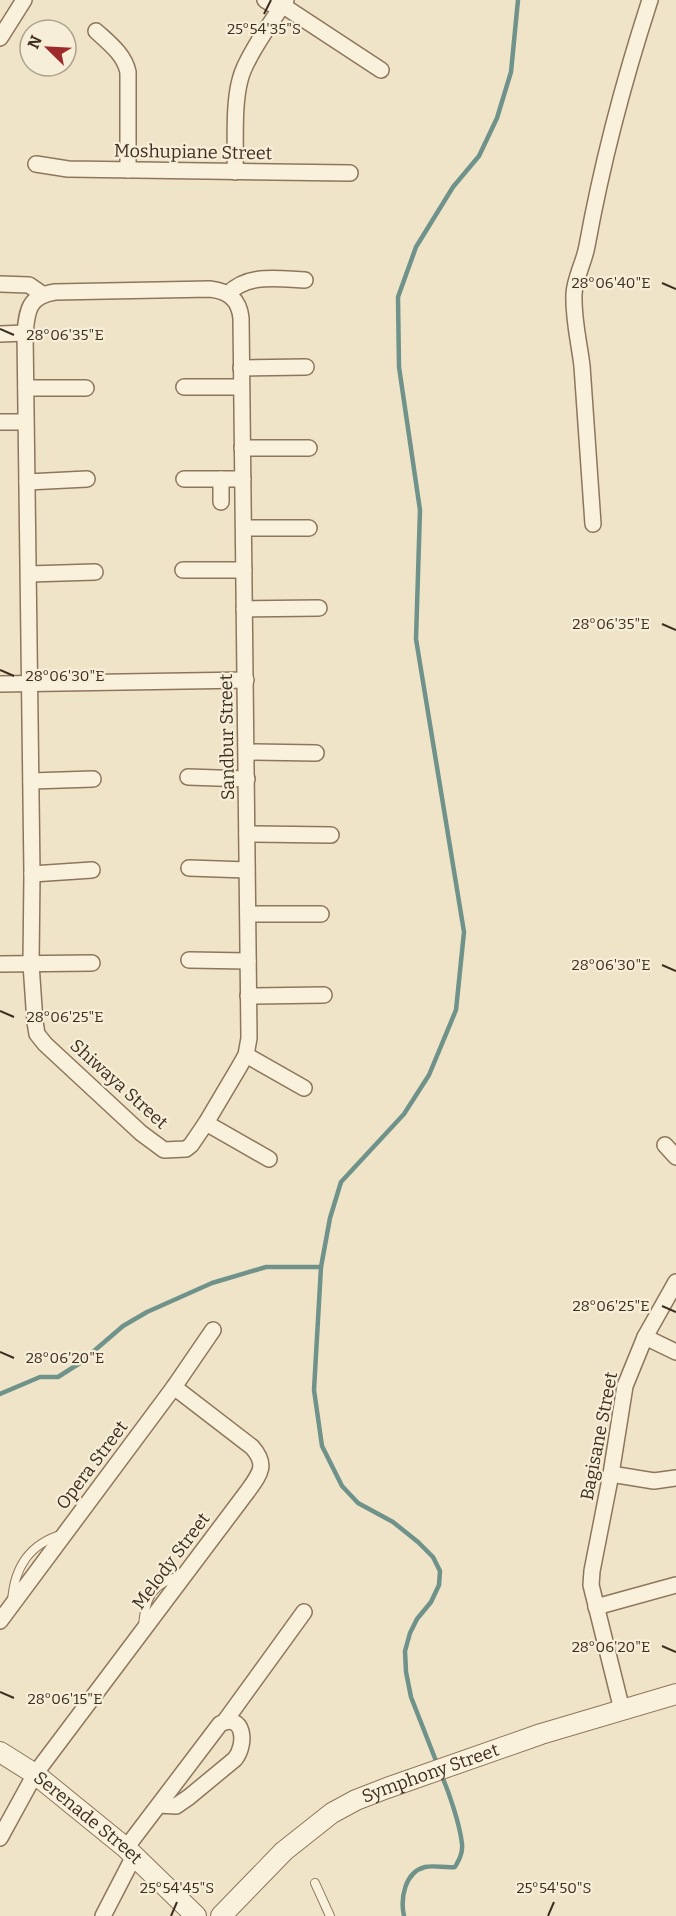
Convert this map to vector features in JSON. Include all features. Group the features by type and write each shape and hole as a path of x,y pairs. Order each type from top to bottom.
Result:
{"street":[{"path":"0,38 24,0"},
{"path":"265,0 282,5 381,70"},
{"path":"593,525 582,365 574,320 574,291 587,249 596,196 617,114 650,0"},
{"path":"235,172 237,97 240,80 245,66 282,5"},
{"path":"96,31 116,48 128,72 128,170"},
{"name":"Moshupiane Street","path":"36,164 68,169 350,173"},
{"path":"0,284 29,285 40,296 55,292 202,289 226,293 248,280 305,280"},
{"name":"Sandbur Street","path":"164,1150 186,1149 191,1145 246,1055 249,1038 240,309 233,297 226,293"},
{"name":"Shiwaya Street","path":"40,296 31,304 27,313 25,333 32,874 31,964 34,1022 37,1034 45,1044 141,1133 164,1150"},
{"path":"0,334 25,333"},
{"path":"240,368 306,367"},
{"path":"184,387 241,387"},
{"path":"26,388 86,388"},
{"path":"0,422 25,423"},
{"path":"242,448 309,448"},
{"path":"27,482 87,479"},
{"path":"184,479 243,479"},
{"path":"221,479 221,502"},
{"path":"244,528 309,528"},
{"path":"183,570 244,570"},
{"path":"29,574 95,572"},
{"path":"244,609 319,608"},
{"path":"0,684 246,680"},
{"path":"247,752 316,753"},
{"path":"188,777 247,779"},
{"path":"30,782 93,779"},
{"path":"247,834 331,835"},
{"path":"189,868 247,870"},
{"path":"32,874 92,870"},
{"path":"248,914 321,914"},
{"path":"189,960 248,961"},
{"path":"0,964 92,963"},
{"path":"248,996 324,994"},
{"path":"246,1055 304,1088"},
{"path":"206,1123 270,1160"},
{"path":"665,1144 676,1157"},
{"name":"Bagisane Street","path":"622,1710 591,1585 592,1572 625,1386 645,1337 676,1282"},
{"name":"Opera Street","path":"0,1621 174,1387 213,1330"},
{"path":"645,1337 676,1352"},
{"name":"Melody Street","path":"0,1838 35,1774 254,1482 262,1464 252,1447 174,1387"},
{"path":"611,1474 654,1480 676,1478"},
{"path":"596,1607 676,1585"},
{"path":"225,1722 304,1612"},
{"name":"Symphony Street","path":"221,1916 284,1851 332,1813 387,1788 541,1734 676,1694"},
{"path":"103,1916 130,1852 159,1805 220,1724 231,1722 237,1725 243,1735 241,1752 235,1760 176,1806 159,1805"},
{"name":"Serenade Street","path":"0,1752 35,1774 130,1852 196,1916"}],"lane":[{"path":"315,1882 330,1916"}],"waterway":[{"path":"438,1766 411,1697 405,1651 417,1619 431,1602 439,1585 440,1571 433,1557 418,1542 393,1522 358,1503 342,1486 322,1446 314,1390 321,1267 330,1218 341,1182 404,1114 429,1075 456,1010 464,932 416,639 420,510 399,367 398,297 416,247 453,187 479,156 497,118 511,72 518,0"},
{"path":"0,1394 40,1377 58,1377 80,1363 123,1326 147,1312 212,1283 266,1267 321,1267"},
{"path":"404,1916 404,1894 413,1874 425,1867 455,1867 461,1853 459,1828 441,1774"}]}
